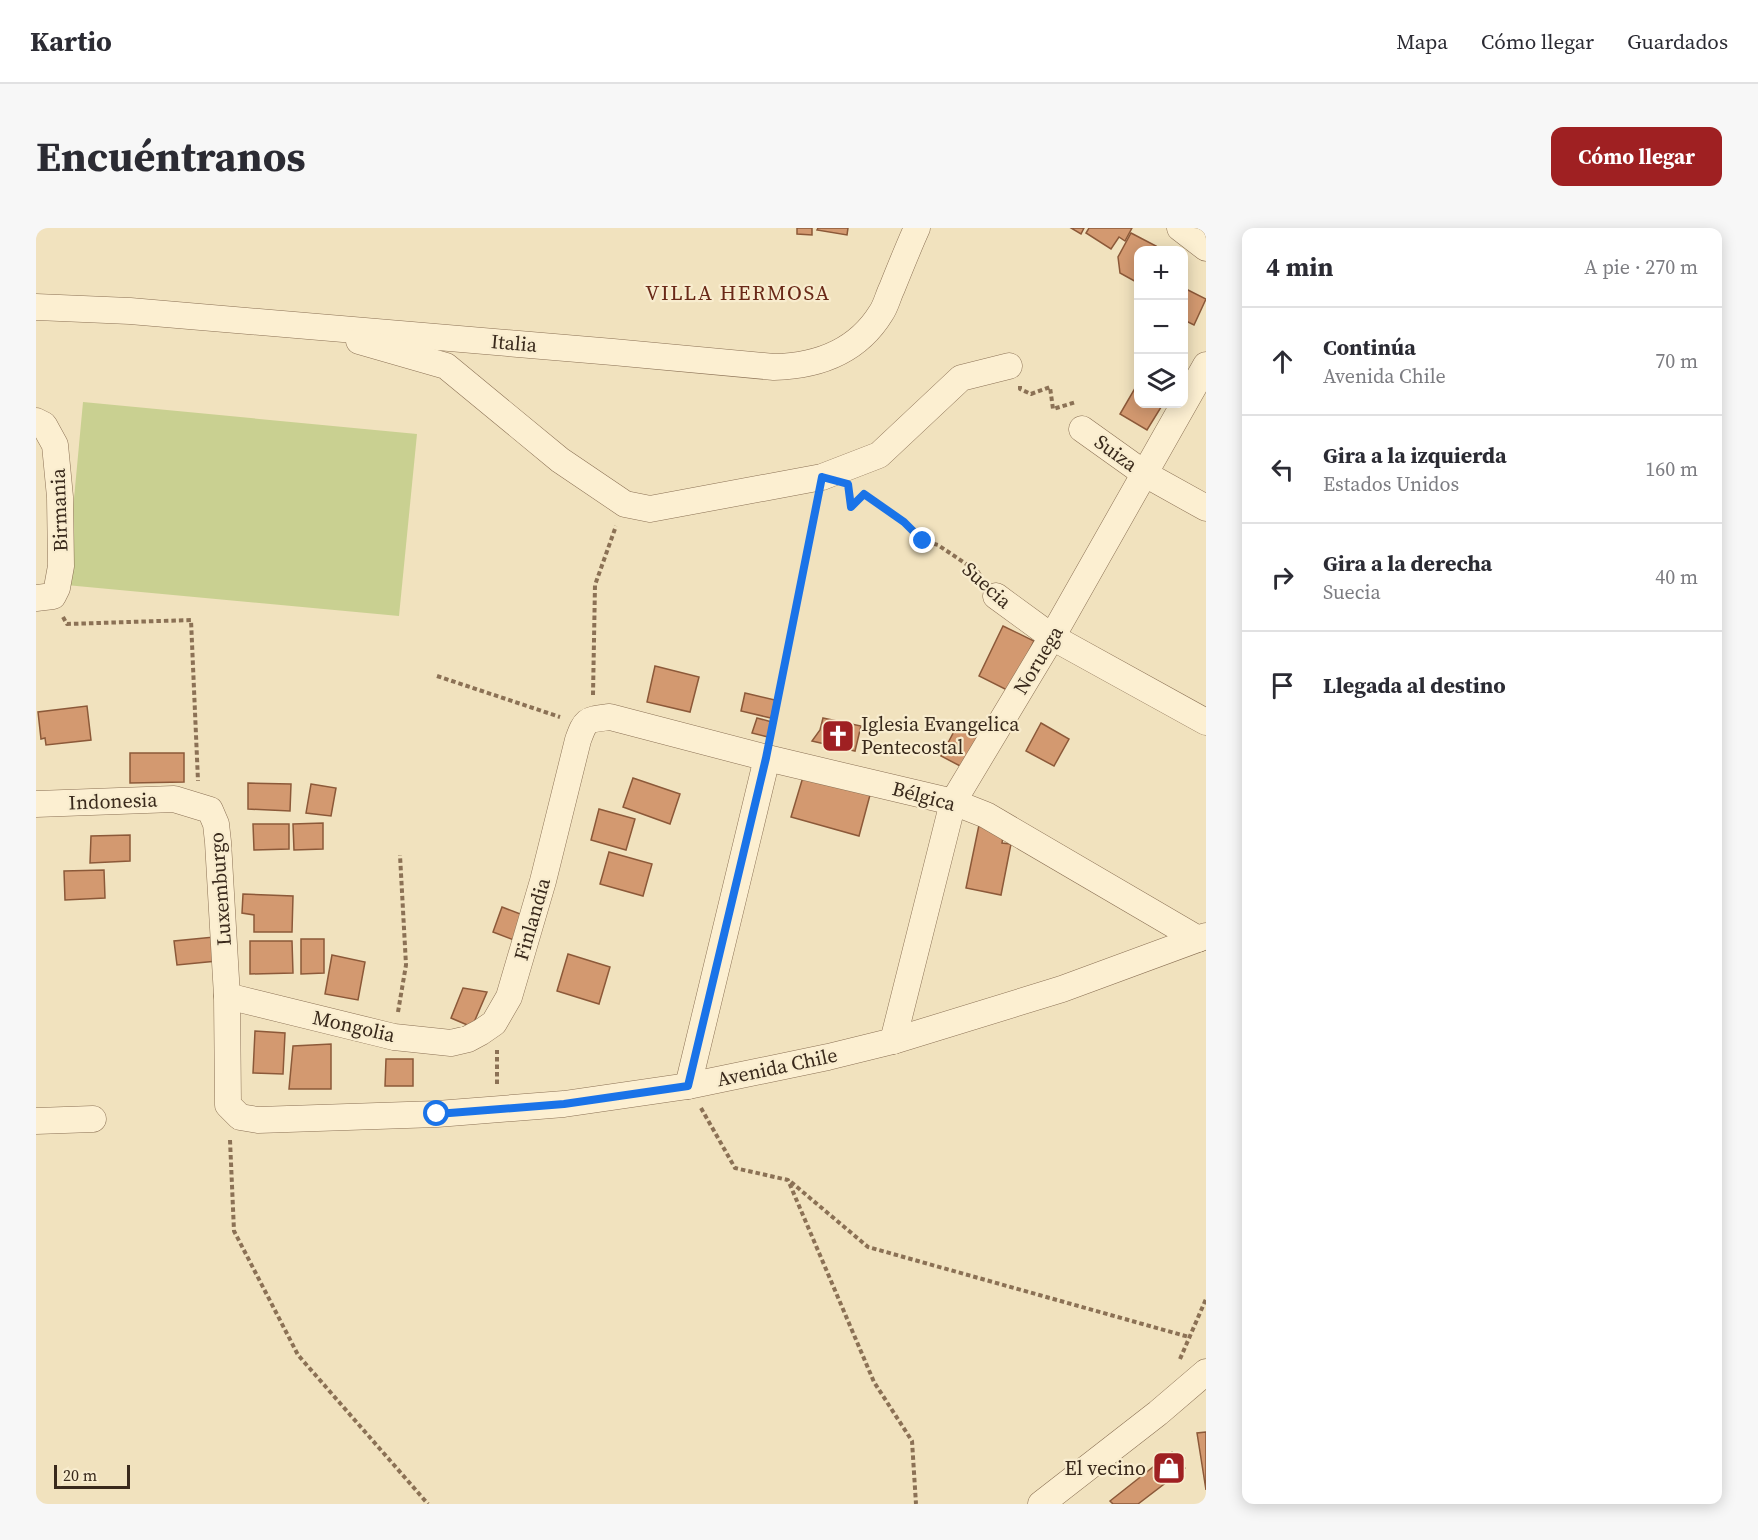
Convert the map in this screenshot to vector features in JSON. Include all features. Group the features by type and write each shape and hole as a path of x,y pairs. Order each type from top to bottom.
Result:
{"street":[{"name":"Italia","path":"36,307 130,311 795,367 816,363 835,355 868,330 881,313 917,228"},
{"path":"1180,228 1206,248"},
{"path":"303,325 446,366 560,460 625,504 650,509 822,477 879,454 961,378 1009,366"},
{"name":"Noruega","path":"893,1041 953,802 1052,636 1206,365"},
{"name":"Birmania","path":"40,423 55,445 60,497 61,566 57,588 44,597"},
{"name":"Suiza","path":"1082,429 1145,474 1206,508"},
{"name":"Suecia","path":"996,596 1052,636 1206,722"},
{"name":"Bélgica","path":"588,722 610,717 766,758 953,802 986,815 1202,938"},
{"name":"Finlandia","path":"481,1032 494,1023 509,998 543,880 578,740 588,722"},
{"path":"688,1086 766,758"},
{"name":"Indonesia","path":"36,804 174,800 189,803"},
{"name":"Luxemburgo","path":"189,803 210,810 216,824 227,996 228,1105"},
{"name":"Avenida Chile","path":"228,1105 240,1117 258,1120 437,1114 564,1104 688,1086 893,1041 1062,989 1202,938"},
{"name":"Mongolia","path":"227,996 394,1037 451,1043 468,1039 481,1032"},
{"path":"36,1121 93,1119"},
{"path":"1041,1504 1158,1413 1206,1372"}],"path":[{"name":"Suiza","path":"1009,366 1017,370 1020,389 1031,394 1050,387 1053,409 1076,402 1082,429"},
{"path":"766,758 822,477"},
{"name":"Suecia","path":"822,477 848,484 851,507 864,494 904,522 923,541 938,545 968,565 978,572 996,596"},
{"path":"437,676 588,722 595,585 625,504"},
{"path":"44,597 67,624 191,620 198,791 189,803"},
{"path":"394,1037 406,965 400,855"},
{"path":"481,1032 497,1047 496,1109"},
{"path":"688,1086 735,1168 788,1180 868,1247 1189,1337"},
{"path":"228,1105 234,1231 298,1355 428,1504"},
{"path":"788,1180 874,1382 912,1441 916,1504"},
{"path":"1176,1370 1206,1299"}],"green space":[{"path":"83,402 417,434 399,616 66,585"}],"building":[{"path":"797,228 812,228 812,235 797,234"},
{"path":"818,228 848,228 847,235 817,230"},
{"path":"1071,228 1084,228 1081,234"},
{"path":"1089,228 1132,228 1125,241 1119,237 1111,249 1086,233"},
{"path":"1131,233 1156,246 1134,246 1134,281 1120,273 1118,257"},
{"path":"1188,290 1206,299 1194,325 1188,322"},
{"path":"1134,390 1134,408 1161,408 1147,430 1120,414"},
{"path":"1003,626 1034,641 1009,691 979,676"},
{"path":"655,666 699,677 690,712 647,702"},
{"path":"745,693 775,700 771,718 741,711"},
{"path":"87,706 91,740 46,745 45,738 41,739 38,712"},
{"path":"757,718 772,722 768,737 752,733"},
{"name":"Iglesia Evangelica Pentecostal","path":"823,718 861,726 855,751 812,741 820,730"},
{"path":"1041,723 1069,739 1054,766 1026,751"},
{"path":"958,724 981,737 964,768 941,756"},
{"path":"130,753 184,753 184,782 130,783"},
{"path":"803,777 870,795 859,836 791,817"},
{"path":"633,778 680,794 670,824 623,807"},
{"path":"248,783 291,784 290,811 248,809"},
{"path":"311,784 336,788 331,816 306,813"},
{"path":"599,809 635,819 626,850 591,840"},
{"path":"323,823 323,849 294,850 293,824"},
{"path":"253,824 289,824 289,849 254,850"},
{"path":"979,825 1004,830 1002,843 1011,844 1001,895 966,888"},
{"path":"130,835 130,861 90,863 91,836"},
{"path":"609,852 652,864 643,896 600,884"},
{"path":"104,870 105,898 65,900 64,871"},
{"path":"243,894 293,896 292,932 254,932 254,915 242,913"},
{"path":"502,907 528,917 519,942 493,932"},
{"path":"214,937 217,961 177,965 174,941"},
{"path":"301,939 324,939 324,973 301,974"},
{"path":"250,941 292,941 293,973 250,974"},
{"path":"568,954 610,967 599,1004 557,991"},
{"path":"332,955 365,962 358,1000 325,994"},
{"path":"463,988 487,992 472,1027 451,1018"},
{"path":"255,1031 285,1033 283,1074 253,1073"},
{"path":"331,1044 331,1089 289,1089 293,1046"},
{"path":"386,1059 413,1059 413,1086 385,1086"},
{"path":"1206,1432 1206,1490 1197,1433"},
{"path":"1172,1452 1185,1468 1138,1504 1113,1504 1110,1501"}],"place":[{"name":"Iglesia Evangelica Pentecostal","path":"838,736"},
{"name":"El vecino","path":"1169,1468"}],"district":[{"name":"VILLA HERMOSA","path":"738,292"}],"route":[{"path":"437,1114 564,1104 688,1086 766,758 822,477 848,484 851,507 864,494 904,522 923,541"}]}
